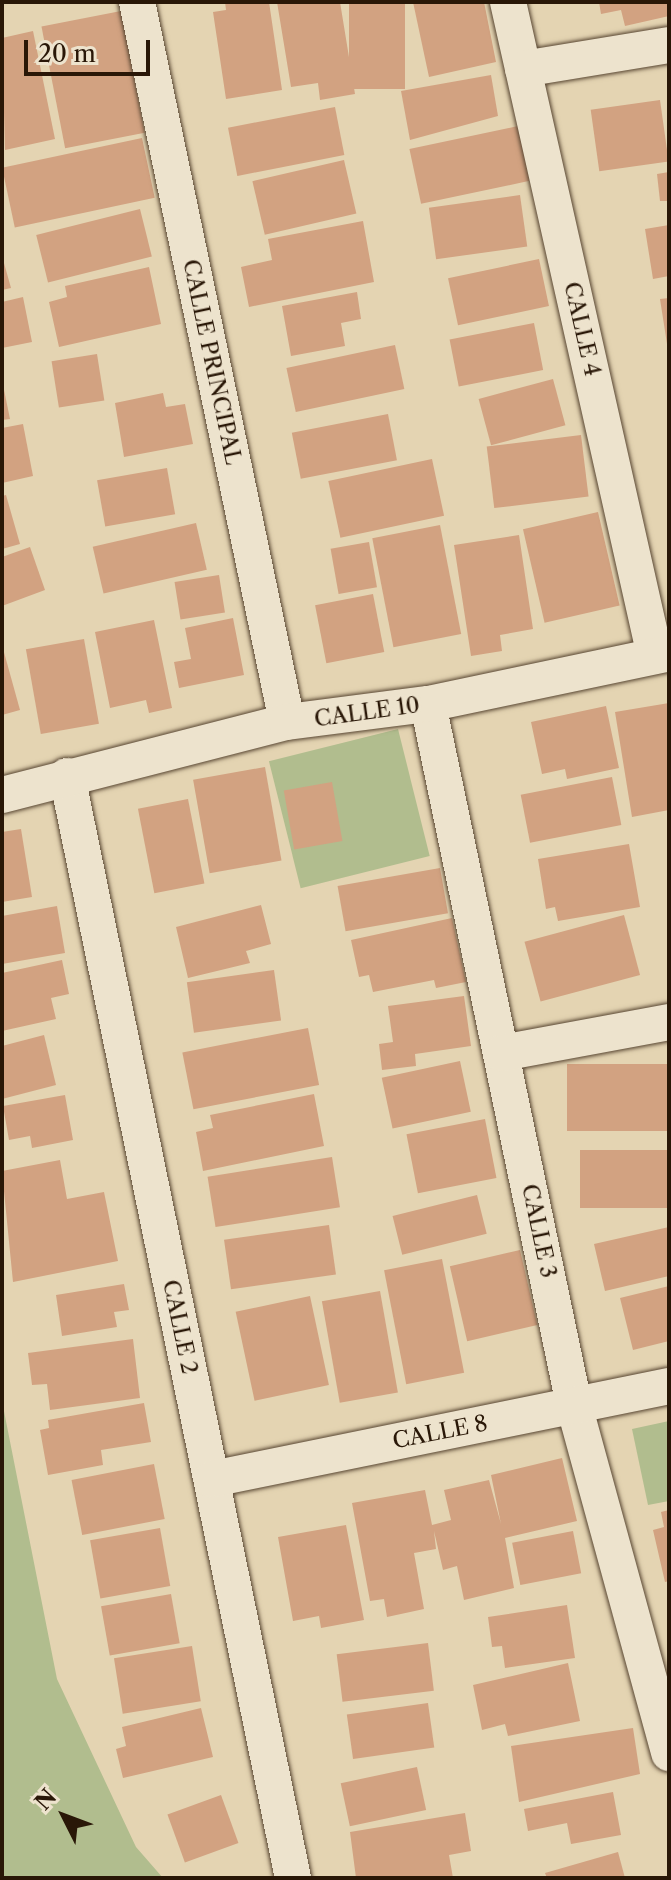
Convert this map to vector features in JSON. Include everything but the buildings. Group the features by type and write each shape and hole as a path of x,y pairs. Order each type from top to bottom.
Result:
{"street":[{"name":"CALLE PRINCIPAL","path":"137,2 287,722"},
{"name":"CALLE 4","path":"508,2 662,655"},
{"path":"523,69 669,45"},
{"name":"CALLE 10","path":"2,795 287,722 428,704 662,655"},
{"name":"CALLE 3","path":"428,704 574,1405 669,1753"},
{"name":"CALLE 2","path":"67,776 293,1878"},
{"path":"502,1053 669,1022"},
{"name":"CALLE 8","path":"212,1479 669,1386"}],"green space":[{"path":"398,729 430,856 301,888 269,761"},
{"path":"2,1401 57,1679 136,1847 163,1878 2,1878"},
{"path":"669,1421 669,1501 648,1505 632,1429"}]}
